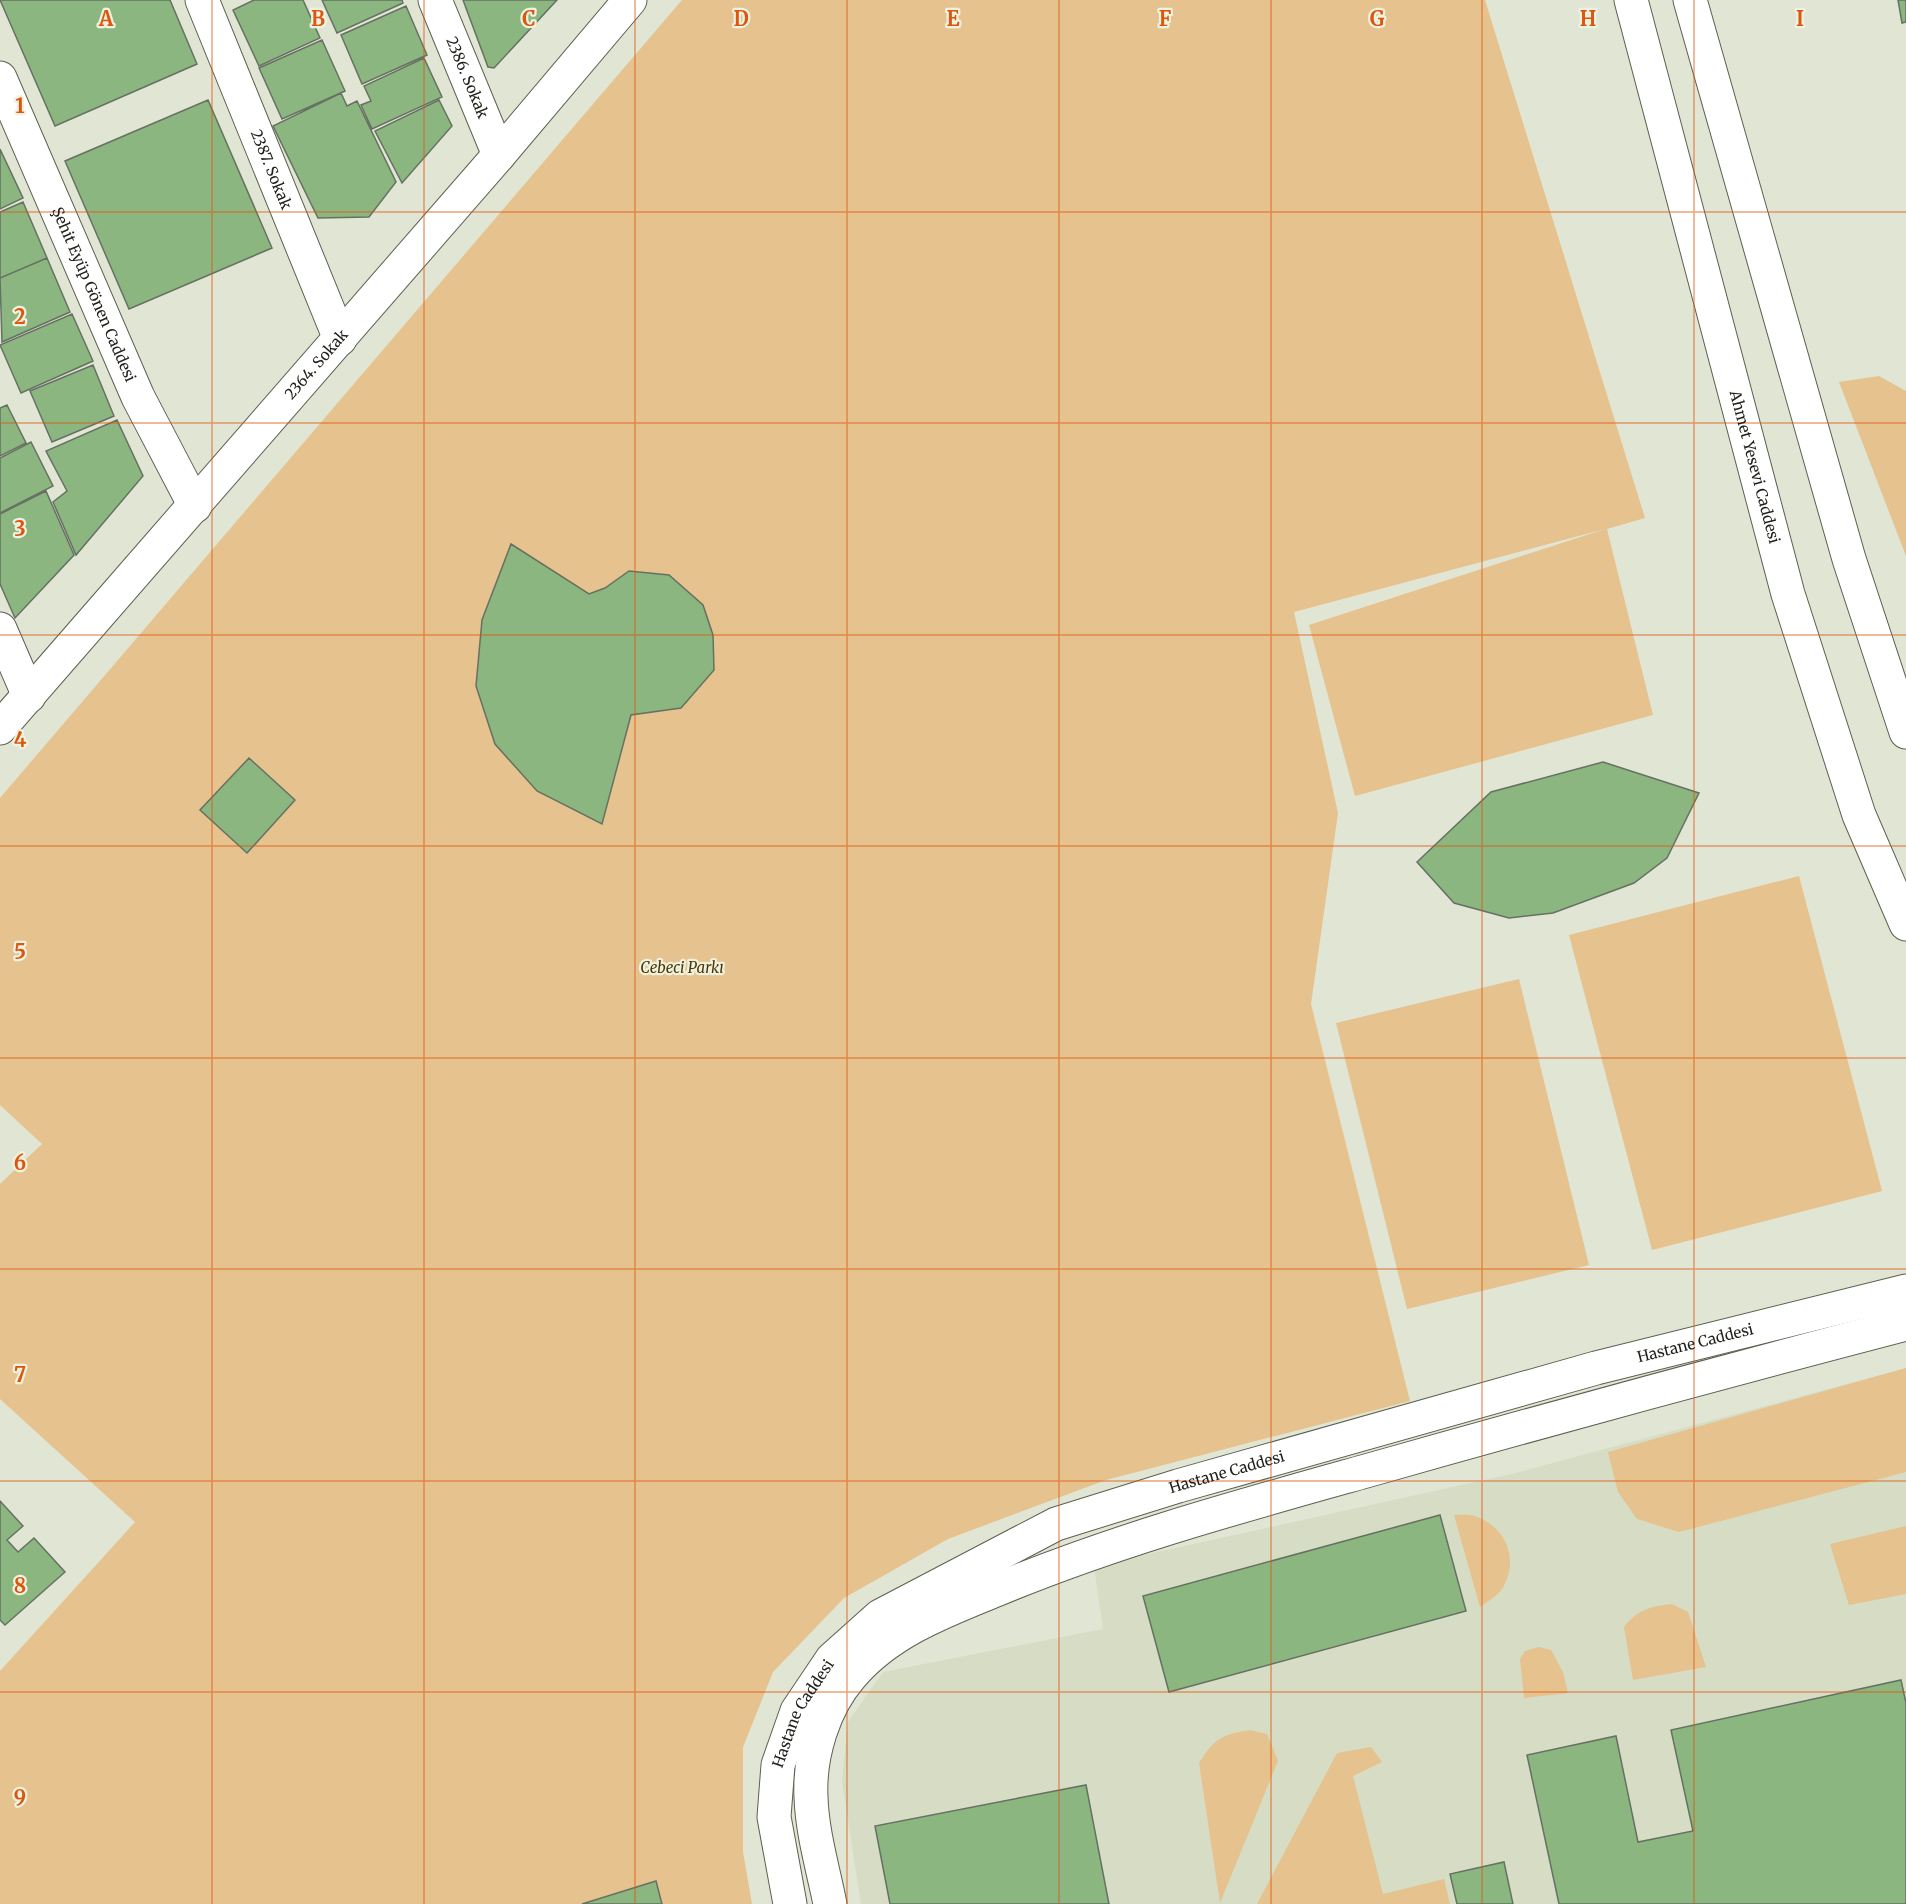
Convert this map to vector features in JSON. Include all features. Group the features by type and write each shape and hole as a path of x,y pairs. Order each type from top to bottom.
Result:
{"main road":[{"name":"2387. Sokak","path":"202,0 340,339"},
{"name":"2386. Sokak","path":"435,0 499,155"},
{"name":"2364. Sokak","path":"0,728 340,339 630,0"},
{"name":"Ahmet Yesevi Caddesi","path":"1631,0 1788,594 1859,815 1906,924"},
{"path":"1690,0 1849,559 1906,732"},
{"name":"Şehit Eyüp Gönen Caddesi","path":"0,78 138,397 195,506"},
{"path":"0,629 29,696"},
{"name":"Hastane Caddesi","path":"790,1904 774,1817 778,1765 797,1711 832,1659 890,1611 1056,1524 1178,1486 1596,1368 1906,1291"},
{"name":"Hastane Caddesi","path":"830,1904 811,1796 815,1754 828,1710 850,1677 878,1650 912,1628 1054,1566 1194,1519 1608,1402 1906,1324"}],"shaded area":[{"path":"1906,1368 1906,1904 861,1904 842,1781 848,1722 883,1672 1103,1629 1094,1566 1516,1473"}],"green space":[{"name":"Cebeci Parkı","path":"682,0 1485,0 1645,518 1607,529 1653,715 1355,796 1309,625 1605,529 1294,612 1338,813 1311,1004 1410,1401 1106,1480 948,1539 844,1598 773,1672 743,1747 743,1852 752,1904 0,1904 0,1671 135,1522 0,1399 0,1184 42,1144 0,1105 0,798"},
{"path":"1879,376 1906,391 1906,556 1839,382"},
{"path":"1799,876 1882,1191 1652,1250 1569,935"},
{"path":"1519,979 1589,1265 1407,1309 1336,1023"},
{"path":"1906,1368 1906,1472 1679,1532 1637,1519 1618,1492 1608,1452"},
{"path":"1454,1515 1471,1515 1488,1522 1503,1537 1510,1557 1510,1568 1502,1589 1480,1607"},
{"path":"1906,1526 1906,1594 1849,1605 1830,1544"},
{"path":"1672,1604 1688,1612 1706,1667 1633,1680 1624,1627 1645,1610"},
{"path":"1539,1647 1551,1650 1563,1672 1568,1693 1524,1698 1520,1659 1525,1651"},
{"path":"1250,1730 1267,1734 1278,1761 1220,1903 1199,1763 1220,1739"},
{"path":"1371,1747 1382,1762 1353,1776 1383,1894 1444,1879 1450,1904 1257,1904 1337,1753"}],"building":[{"path":"0,0 170,0 197,64 55,126"},
{"path":"254,0 303,0 320,38 259,66 233,10"},
{"path":"322,0 402,0 403,3 337,33"},
{"path":"463,0 557,0 494,68 488,67"},
{"path":"1898,0 1906,0 1906,22 1902,23"},
{"path":"406,6 427,55 362,84 341,35"},
{"path":"322,40 345,91 282,119 259,68"},
{"path":"424,58 442,97 372,129 361,105 371,101 364,86"},
{"path":"341,93 347,106 357,101 396,182 369,217 318,218 273,126"},
{"path":"208,100 272,248 129,309 65,161"},
{"path":"439,100 452,126 402,183 375,131"},
{"path":"0,149 23,198 0,209"},
{"path":"23,202 47,258 0,278 0,212"},
{"path":"47,258 70,312 2,342 0,278"},
{"path":"72,314 93,361 21,393 0,345"},
{"path":"93,365 114,416 52,442 30,391"},
{"path":"7,405 26,443 0,456 0,408"},
{"path":"117,420 143,476 76,555 53,502 67,491 46,451"},
{"path":"31,442 53,486 0,513 0,458"},
{"path":"46,491 74,555 15,618 0,584 0,514"},
{"path":"511,544 589,594 605,588 629,571 669,575 703,605 713,635 714,670 681,708 631,715 602,824 537,791 495,744 476,686 482,620"},
{"path":"249,758 295,800 247,853 200,810"},
{"path":"1603,762 1699,793 1667,858 1634,883 1553,913 1509,918 1454,903 1417,862 1491,792"},
{"path":"0,1501 23,1526 7,1540 18,1552 34,1538 65,1572 5,1625 0,1620"},
{"path":"1440,1515 1466,1611 1169,1692 1143,1596"},
{"path":"1901,1680 1906,1703 1906,1904 1559,1904 1527,1755 1616,1736 1638,1842 1693,1831 1671,1730"},
{"path":"1086,1785 1109,1904 890,1904 875,1826"},
{"path":"1504,1862 1513,1904 1457,1904 1450,1874"},
{"path":"656,1881 662,1904 582,1904"}]}
